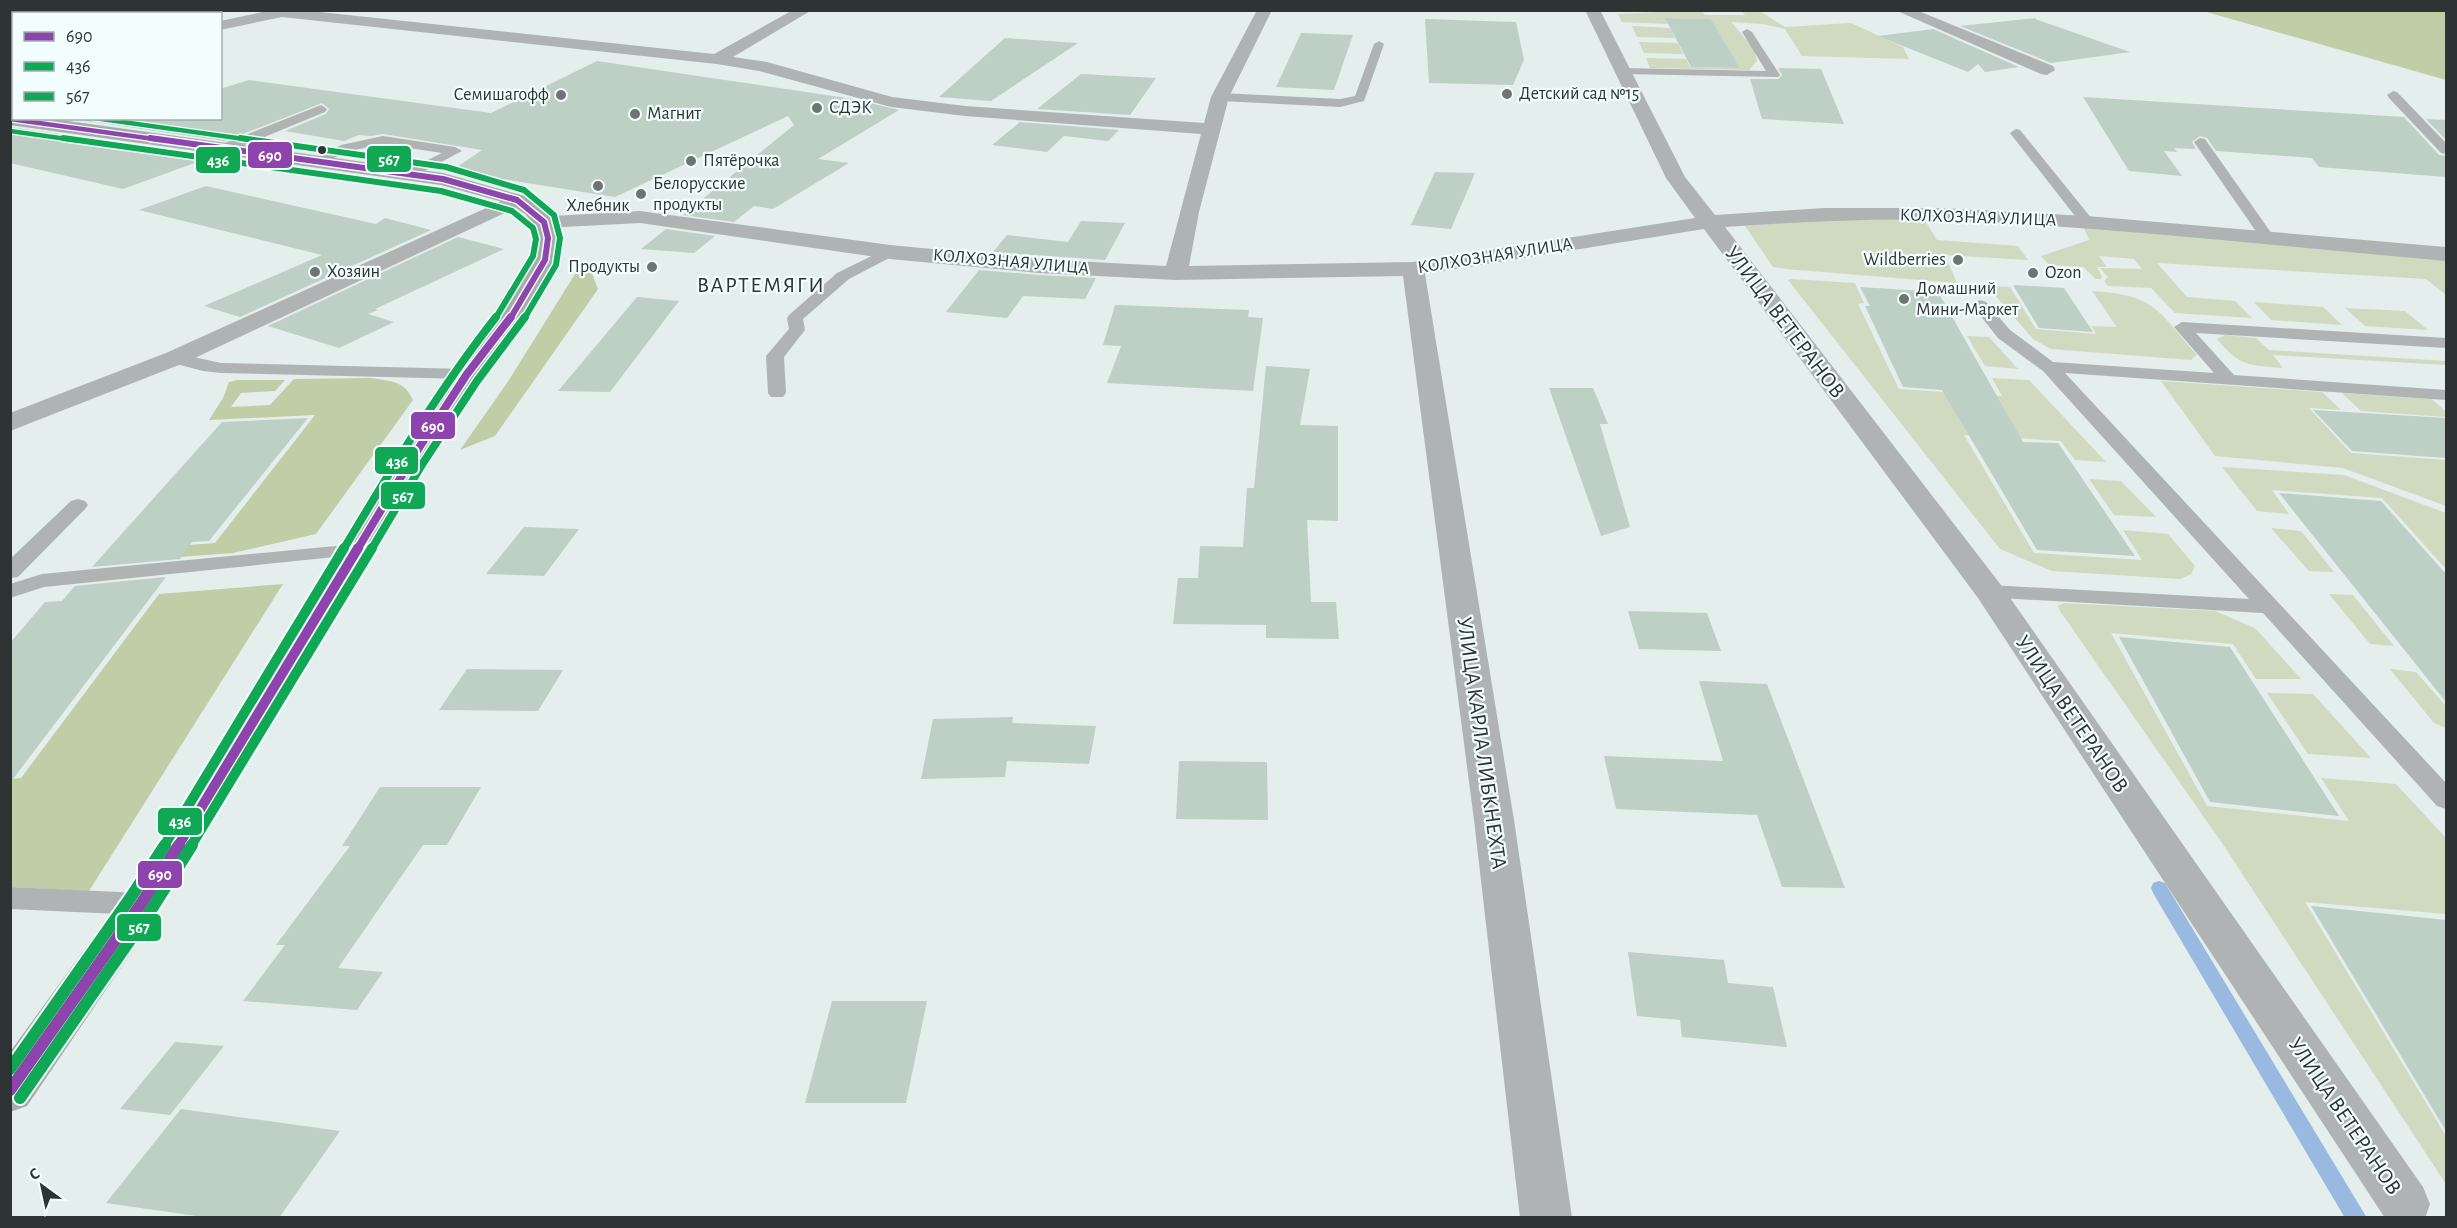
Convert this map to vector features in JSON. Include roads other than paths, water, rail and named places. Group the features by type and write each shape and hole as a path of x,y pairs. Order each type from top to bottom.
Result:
{"main road":[{"path":"10,1091 141,904 199,813 412,457 467,374 510,319 545,260 548,238 544,222 517,200 443,179 17,120"}],"street":[{"path":"717,59 805,10"},
{"path":"1176,273 1189,212 1220,97 1265,10"},
{"name":"УЛИЦА ВЕТЕРАНОВ","path":"1592,10 1676,178 1989,592 2412,1211"},
{"path":"1902,10 2047,70"},
{"path":"222,26 280,12 717,59 761,66 891,102 965,111 1212,129"},
{"path":"10,423 175,358 517,200"},
{"name":"КОЛХОЗНАЯ УЛИЦА","path":"544,222 640,217 890,252 1040,266 1176,273 1413,269 1710,222 1825,214 1941,214 2087,222 2446,254"},
{"name":"УЛИЦА КАРЛА ЛИБКНЕХТА","path":"1413,269 1494,820 1546,1218"}],"lane":[{"path":"1623,71 1774,75 1748,32"},
{"path":"1220,97 1340,103 1360,98 1379,44"},
{"path":"2393,95 2446,150"},
{"path":"225,148 321,109"},
{"path":"2016,133 2087,222"},
{"path":"318,160 346,148 383,140 455,151 411,174"},
{"path":"2200,142 2267,237"},
{"path":"777,393 775,356 797,330 795,318 843,276 890,252"},
{"path":"1980,305 2004,334 2049,367 2446,799"},
{"path":"2229,380 2182,327 2446,344"},
{"path":"175,358 203,366 221,368 467,374"},
{"path":"2049,367 2446,395"},
{"path":"10,572 78,505"},
{"path":"10,591 42,581 357,550"},
{"path":"1989,592 2272,607"},
{"path":"10,898 141,904"}],"waterway":[{"path":"2159,888 2357,1218"}],"place":[{"name":"Детский сад №15","path":"1507,94"},
{"name":"Семишагофф","path":"561,95"},
{"name":"СДЭК","path":"817,108"},
{"name":"Магнит","path":"635,114"},
{"name":"Пятёрочка","path":"691,161"},
{"name":"Хлебник","path":"598,186"},
{"name":"Белорусские продукты","path":"641,194"},
{"name":"Wildberries","path":"1958,260"},
{"name":"Продукты","path":"652,267"},
{"name":"Хозяин","path":"315,272"},
{"name":"Ozon","path":"2033,273"},
{"name":"Домашний Мини-Маркет","path":"1904,299"}],"district":[{"name":"ВАРТЕМЯГИ","path":"761,285"}]}
